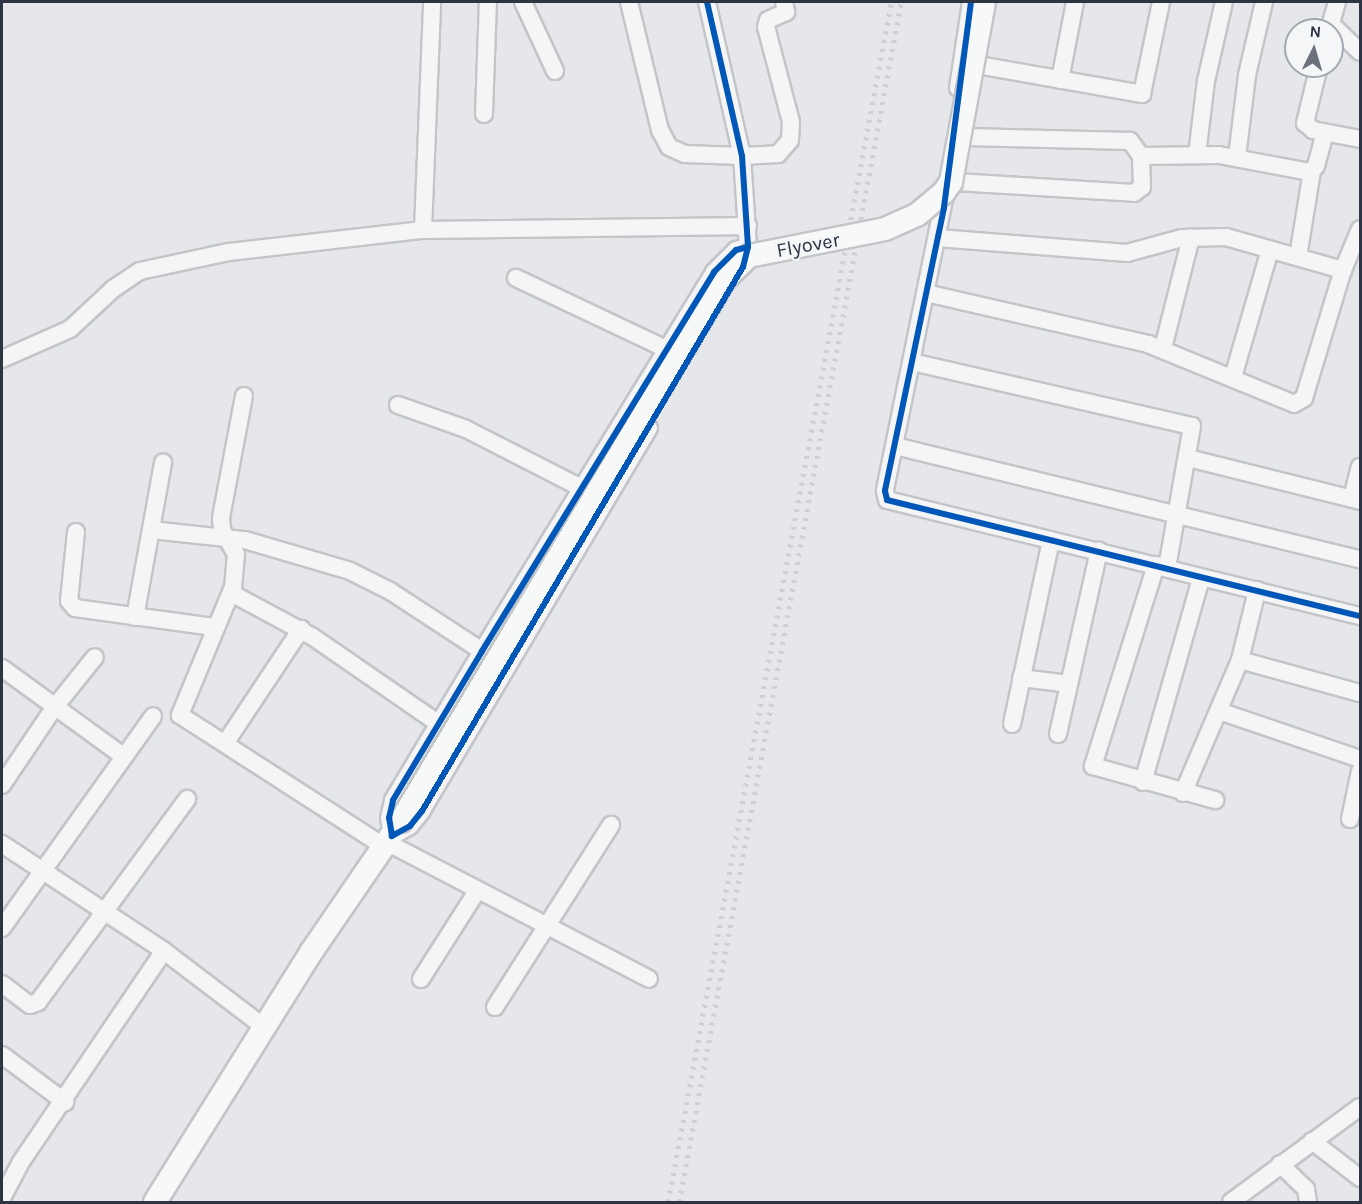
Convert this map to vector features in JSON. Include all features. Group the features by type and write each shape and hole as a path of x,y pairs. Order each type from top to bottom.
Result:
{"main road":[{"name":"Flyover","path":"350,898 392,837 724,280 749,256 885,229 918,214 944,192 951,182 984,2"},
{"path":"155,1203 264,1027 350,898"},
{"path":"173,1203 324,958 350,898"}],"street":[{"path":"423,230 432,2"},
{"path":"484,114 488,2"},
{"path":"523,2 555,71"},
{"path":"629,2 660,130 669,147 685,154 742,156 778,154 790,140 791,122 766,27 768,20 786,12 784,2"},
{"path":"392,837 410,826 428,801 738,278 748,247 742,156 707,2"},
{"path":"971,2 944,208 885,490 891,503 1162,566 1201,579 1257,590 1360,616"},
{"path":"944,208 956,182 991,2"},
{"path":"1060,80 1075,2"},
{"path":"978,65 1142,94 1161,2"},
{"path":"1197,155 1206,81 1224,2"},
{"path":"1237,158 1247,75 1264,2"},
{"path":"1333,18 1337,2"},
{"path":"1344,39 1360,52"},
{"path":"1316,78 1305,123 1325,133 1360,139"},
{"path":"1298,257 1312,171 1325,133"},
{"path":"956,182 1137,193 1142,187 1141,156 1130,141 966,137"},
{"path":"1141,156 1197,155 1237,158 1312,171"},
{"path":"2,359 70,329 118,284 140,271 294,242 423,230 748,226"},
{"path":"926,292 1163,348 1287,402 1302,401 1343,270 1360,229"},
{"path":"938,238 1127,254 1191,237 1226,237 1343,270"},
{"path":"1163,348 1191,237"},
{"path":"392,837 389,810 482,651 714,272 731,254 748,247"},
{"path":"1233,377 1270,250"},
{"path":"516,278 666,349"},
{"path":"912,362 1190,425 1194,430 1178,512 1162,566 1094,762 1096,769 1215,800"},
{"path":"244,396 221,518 226,537 236,554 231,593 214,627 179,711 184,719 392,837 477,891 649,979"},
{"path":"398,405 466,429 583,489"},
{"path":"895,446 1178,512 1360,559"},
{"path":"1188,458 1356,499 1360,467"},
{"path":"135,617 163,463"},
{"path":"151,530 226,537 272,546 363,576 482,651"},
{"path":"76,532 69,592 72,606 214,627"},
{"path":"1012,724 1051,540"},
{"path":"1058,734 1099,551"},
{"path":"1143,782 1201,579"},
{"path":"1183,793 1240,660 1257,590"},
{"path":"231,593 301,629 439,724"},
{"path":"226,742 301,629"},
{"path":"2,785 54,708 95,657"},
{"path":"1240,660 1360,693"},
{"path":"2,668 123,756"},
{"path":"1022,678 1069,684"},
{"path":"1219,711 1360,759"},
{"path":"2,928 43,874 153,716"},
{"path":"1350,819 1360,771"},
{"path":"2,984 30,1005 36,1004 187,799"},
{"path":"495,1007 611,825"},
{"path":"2,844 43,874 164,951 264,1027"},
{"path":"421,980 477,891"},
{"path":"2,1198 15,1171 65,1102 164,951"},
{"path":"2,1055 65,1102"},
{"path":"1231,1203 1280,1164 1360,1107"},
{"path":"1312,1141 1360,1178"},
{"path":"1280,1164 1306,1189 1308,1203"}],"railway":[{"path":"668,1202 891,2"},
{"path":"679,1202 901,2"}],"cycle path":[{"path":"707,2 742,156 748,247 743,267 422,811 410,826 392,836 389,818 393,800 482,651 714,272 736,250 748,247"},
{"path":"971,2 944,208 885,491 887,500 1360,616"}]}
